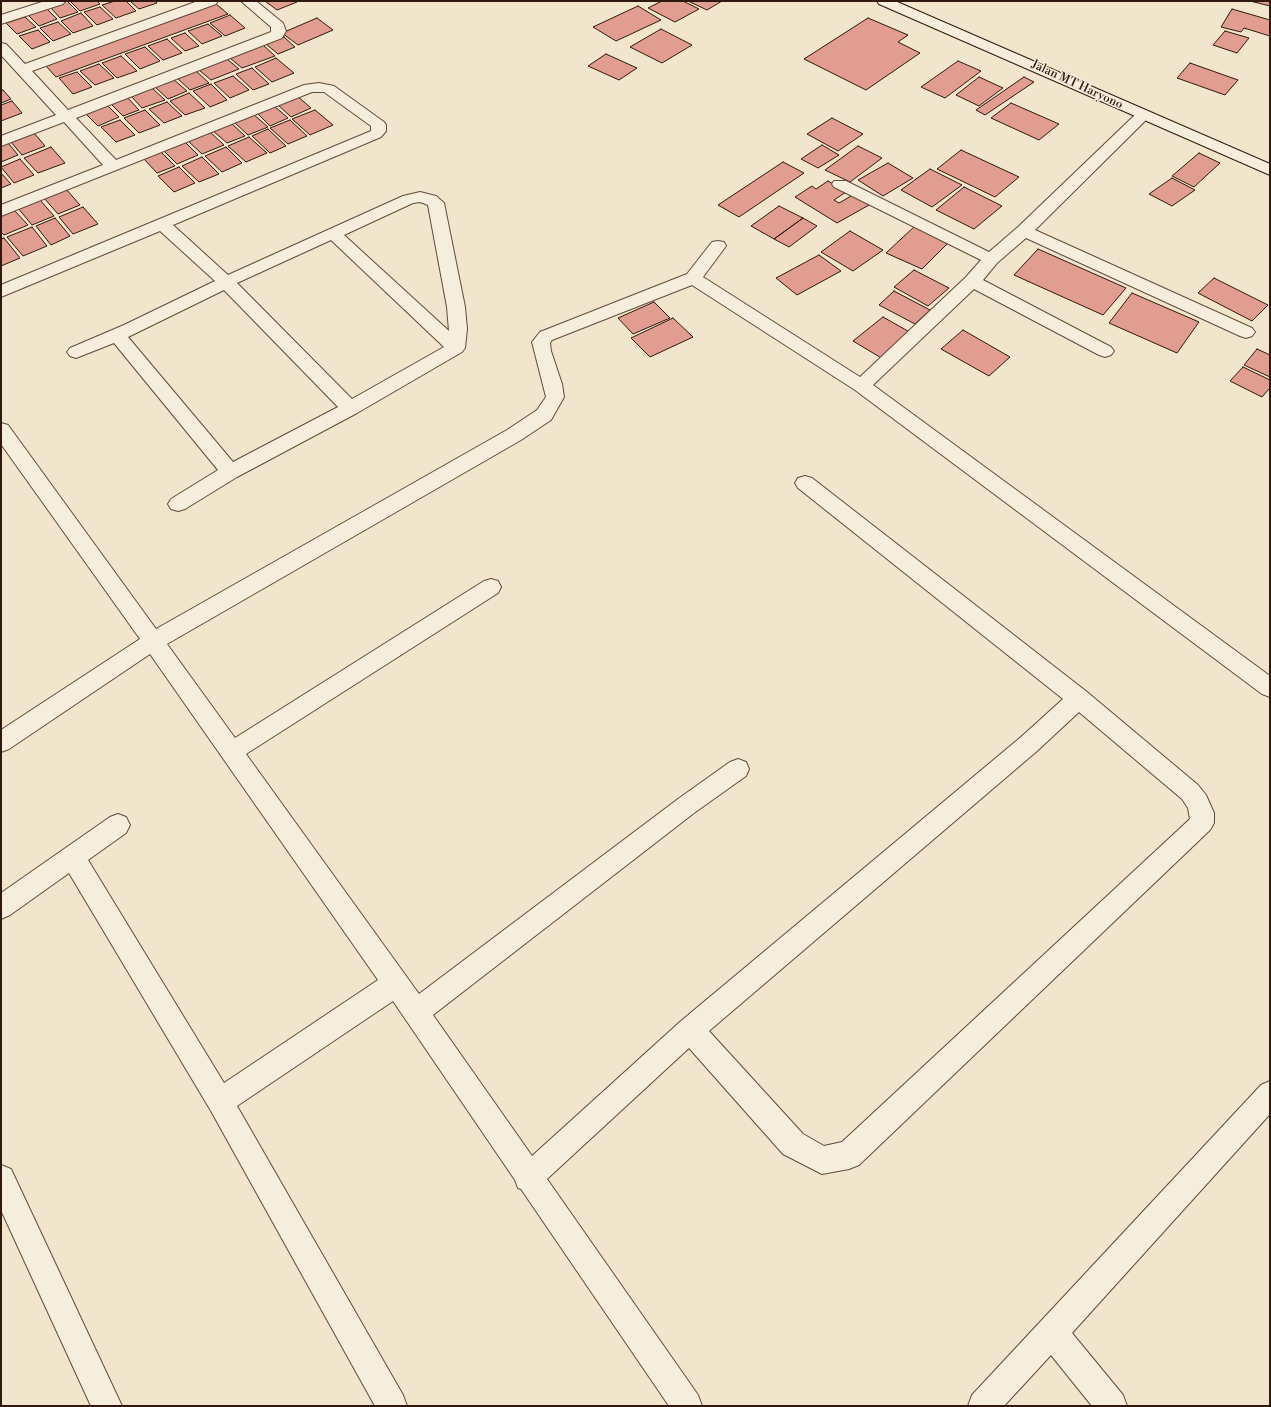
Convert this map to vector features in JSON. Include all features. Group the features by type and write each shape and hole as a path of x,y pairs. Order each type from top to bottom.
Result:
{"street":[{"path":"1,20 58,1"},
{"path":"21,70 211,1"},
{"path":"1,141 277,35 279,31 278,26 248,1"},
{"name":"Jalan MT Haryono","path":"884,1 1270,170"},
{"path":"1,47 113,166"},
{"path":"1,211 309,88 319,87 329,89 379,125 376,134 161,222 1,291"},
{"path":"861,386 972,281 991,259 1024,231 1143,115"},
{"path":"840,184 991,259"},
{"path":"76,352 117,335 226,282 409,198 430,199 436,203 456,307 458,329 456,348"},
{"path":"161,222 226,282 350,408"},
{"path":"1024,231 1246,332"},
{"path":"332,233 456,348"},
{"path":"1,742 153,641 514,435 544,415 555,397 553,384 542,351 541,342 546,336 693,278 718,246"},
{"path":"693,278 861,386 1270,688"},
{"path":"972,281 1106,351"},
{"path":"117,335 230,472"},
{"path":"178,504 230,472 350,408 456,348"},
{"path":"1,430 153,641 416,1012 528,1178 687,1406"},
{"path":"690,1030 793,1144 822,1160 849,1155 1202,823 1202,813 1198,802 1190,792 1079,699 805,482"},
{"path":"231,752 491,587"},
{"path":"528,1178 690,1030 1028,744 1079,699"},
{"path":"416,1012 686,806 738,769"},
{"path":"1,907 118,825"},
{"path":"72,856 220,1102 392,1406"},
{"path":"220,1102 395,984"},
{"path":"983,1406 1052,1333 1270,1094"},
{"path":"1,1179 107,1406"},
{"path":"1052,1333 1112,1406"}],"building":[{"path":"67,1 78,12 60,18 50,7"},
{"path":"70,1 97,1 100,4 80,11"},
{"path":"115,1 126,1 136,11 116,18 102,5"},
{"path":"130,1 155,1 157,3 139,9"},
{"path":"265,1 296,1 297,2 277,10"},
{"path":"662,1 683,1 699,9 675,22 648,8"},
{"path":"688,1 722,1 707,10"},
{"path":"1250,1 1270,1 1270,6"},
{"path":"216,4 228,14 56,77 46,66"},
{"path":"638,6 661,20 616,41 593,27"},
{"path":"100,7 113,19 97,25 84,12"},
{"path":"47,9 57,19 39,26 28,15"},
{"path":"1232,9 1270,20 1270,36 1244,28 1241,32 1221,27"},
{"path":"81,13 93,26 73,33 61,21"},
{"path":"230,15 245,28 225,36 210,23"},
{"path":"25,17 36,27 17,34 6,23"},
{"path":"317,18 333,30 298,45 282,33"},
{"path":"868,18 908,35 898,42 920,53 866,90 804,59"},
{"path":"58,22 71,34 53,41 40,28"},
{"path":"208,24 222,36 202,44 188,31"},
{"path":"661,29 692,45 662,63 630,47"},
{"path":"38,30 50,42 32,49 19,36"},
{"path":"1225,31 1249,38 1237,53 1213,45"},
{"path":"185,33 199,46 185,51 171,38"},
{"path":"284,37 295,47 278,54 266,44"},
{"path":"167,39 182,53 163,60 148,46"},
{"path":"263,45 275,56 242,68 230,58"},
{"path":"145,47 160,61 140,69 125,54"},
{"path":"606,54 637,68 619,80 588,66"},
{"path":"121,56 137,71 117,78 102,63"},
{"path":"276,58 294,73 272,82 255,67"},
{"path":"227,59 239,69 211,80 199,70"},
{"path":"958,61 981,71 945,98 921,87"},
{"path":"1190,63 1238,80 1225,95 1177,78"},
{"path":"99,64 114,78 95,85 80,71"},
{"path":"252,68 269,84 253,90 236,74"},
{"path":"196,71 209,83 190,90 177,78"},
{"path":"77,72 92,87 73,94 59,78"},
{"path":"233,76 249,90 230,98 214,83"},
{"path":"979,77 1003,88 979,106 956,95"},
{"path":"1024,77 1034,82 985,115 976,110"},
{"path":"173,79 187,91 168,99 154,86"},
{"path":"211,84 227,100 210,107 193,91"},
{"path":"151,87 165,100 142,108 130,95"},
{"path":"3,90 11,99 1,103 1,91"},
{"path":"189,93 205,108 185,115 170,101"},
{"path":"296,95 311,108 291,117 276,103"},
{"path":"126,96 139,110 123,116 110,103"},
{"path":"12,101 22,113 1,121 1,105"},
{"path":"167,102 182,116 164,123 149,109"},
{"path":"1011,103 1059,124 1039,140 991,118"},
{"path":"106,104 119,117 98,126 84,112"},
{"path":"273,105 288,118 270,126 256,112"},
{"path":"145,110 160,125 139,133 124,118"},
{"path":"315,110 333,125 310,135 292,119"},
{"path":"253,114 268,127 248,135 233,121"},
{"path":"832,118 863,134 838,151 807,134"},
{"path":"120,120 135,135 116,142 101,127"},
{"path":"290,120 307,136 288,144 270,128"},
{"path":"230,122 245,136 227,143 212,130"},
{"path":"268,129 286,146 270,153 252,136"},
{"path":"209,131 224,145 202,154 187,140"},
{"path":"34,133 45,146 22,155 11,142"},
{"path":"249,137 267,153 246,162 228,146"},
{"path":"184,141 198,155 177,164 163,150"},
{"path":"8,143 18,155 1,162 1,146"},
{"path":"822,145 839,155 818,168 801,159"},
{"path":"858,146 882,158 850,182 825,170"},
{"path":"51,147 65,163 38,173 24,158"},
{"path":"226,147 242,163 222,172 205,156"},
{"path":"961,150 1019,177 995,197 937,169"},
{"path":"161,152 175,166 157,173 143,158"},
{"path":"1199,153 1220,163 1194,187 1172,176"},
{"path":"202,157 219,174 199,182 182,166"},
{"path":"20,159 34,175 14,183 1,167"},
{"path":"783,162 804,173 739,217 718,205"},
{"path":"888,163 913,178 883,196 858,180"},
{"path":"179,167 195,183 174,192 158,176"},
{"path":"930,169 962,185 932,207 901,190"},
{"path":"1,173 11,184 1,188"},
{"path":"1172,178 1195,190 1172,206 1149,194"},
{"path":"828,181 846,192 834,200 839,203 853,195 869,205 837,223 795,197 812,186 816,189"},
{"path":"964,187 1002,206 974,229 936,210"},
{"path":"66,189 80,205 58,214 44,198"},
{"path":"40,200 54,216 32,225 18,208"},
{"path":"779,206 803,218 774,239 751,226"},
{"path":"83,207 98,224 73,234 59,217"},
{"path":"14,210 28,225 4,235 1,232 1,215"},
{"path":"55,218 70,236 51,245 36,226"},
{"path":"803,218 817,226 789,247 774,239"},
{"path":"915,226 950,241 922,269 886,253"},
{"path":"32,227 47,246 23,256 7,237"},
{"path":"850,231 883,250 853,271 821,252"},
{"path":"4,238 20,258 1,266 1,239"},
{"path":"1038,249 1126,288 1103,315 1014,275"},
{"path":"819,255 841,271 797,295 776,278"},
{"path":"914,270 949,288 928,306 894,287"},
{"path":"1214,278 1268,305 1252,321 1198,293"},
{"path":"894,291 930,310 915,324 879,305"},
{"path":"1132,293 1199,322 1177,353 1109,323"},
{"path":"654,302 670,318 633,334 618,318"},
{"path":"883,317 913,334 883,359 853,341"},
{"path":"673,318 693,337 650,357 631,338"},
{"path":"963,330 1010,357 989,376 941,349"},
{"path":"1257,349 1270,355 1270,377 1244,365"},
{"path":"1243,367 1270,380 1270,388 1262,397 1230,381"}]}
